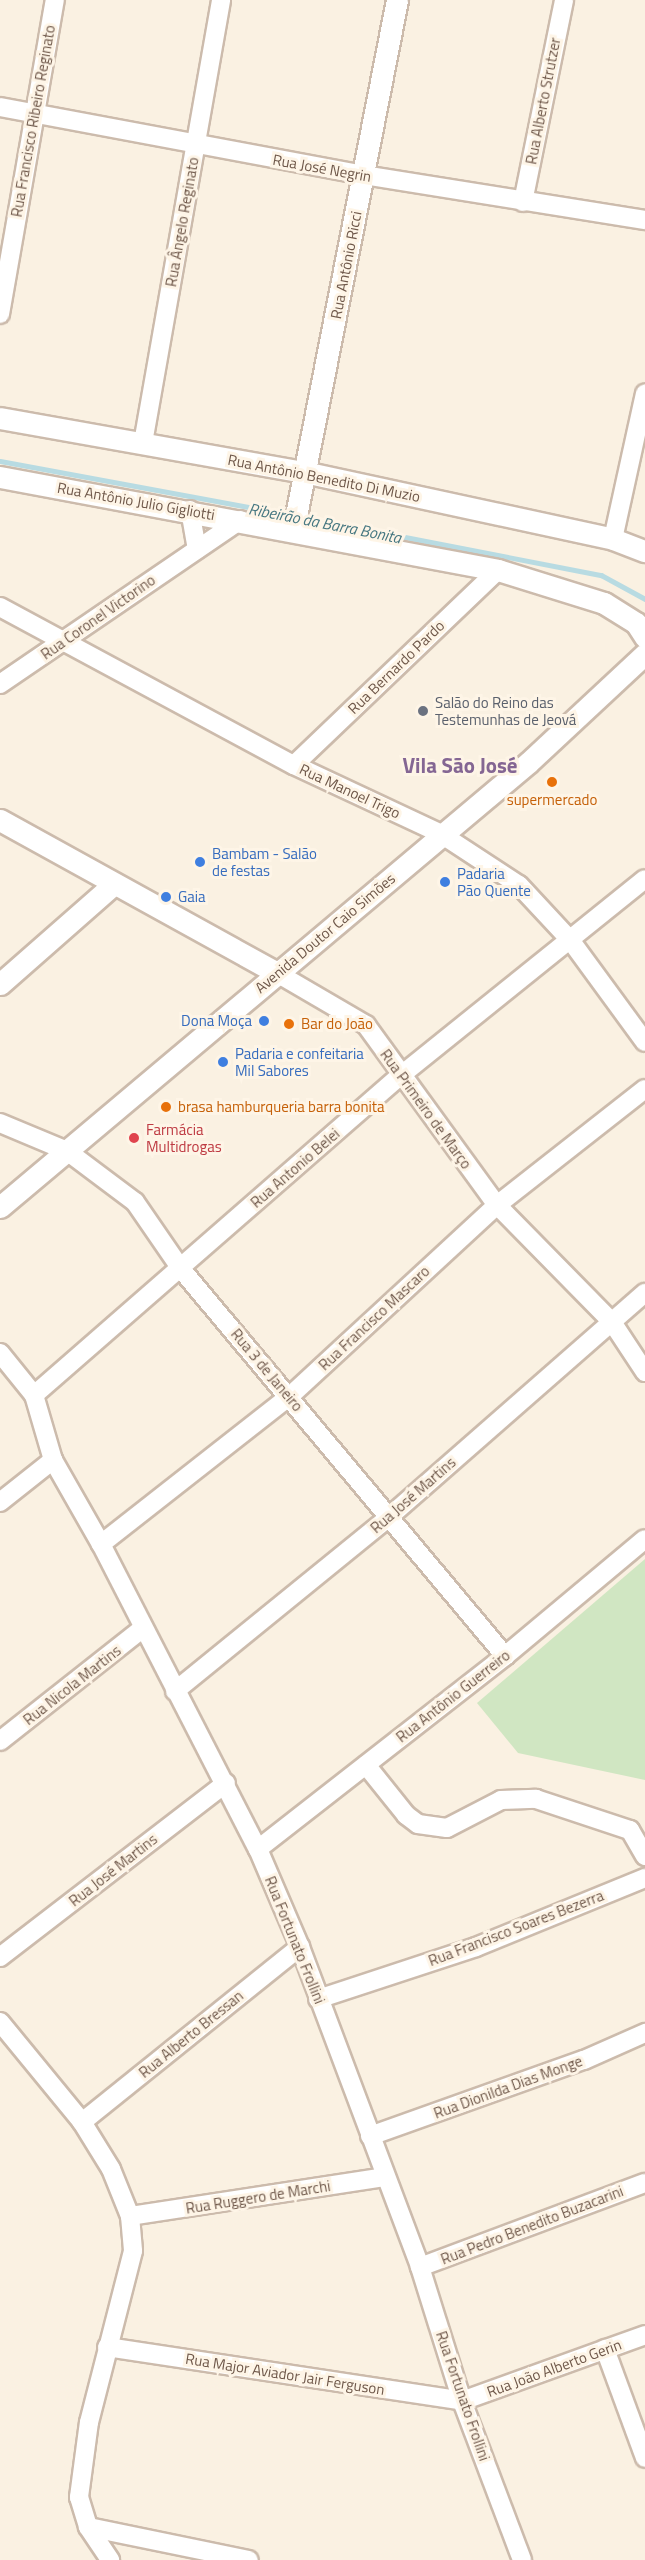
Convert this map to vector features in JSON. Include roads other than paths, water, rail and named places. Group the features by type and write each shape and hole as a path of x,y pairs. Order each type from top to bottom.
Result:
{"street":[{"name":"Rua Francisco Ribeiro Reginato","path":"0,314 33,112 55,0"},
{"name":"Rua Ângelo Reginato","path":"143,443 221,0"},
{"name":"Rua Antônio Ricci","path":"294,524 397,0"},
{"name":"Rua Alberto Strutzer","path":"523,202 564,0"},
{"name":"Rua José Negrin","path":"0,107 195,146 523,202 645,219"},
{"path":"613,539 645,393"},
{"name":"Rua Antônio Benedito Di Muzio","path":"0,418 143,443 302,480 613,539 645,551"},
{"name":"Rua Antônio Julio Gigliotti","path":"0,477 240,520 294,524 498,570 604,603 636,623 645,637"},
{"path":"189,510 196,549"},
{"name":"Rua Coronel Victorino","path":"0,684 240,520"},
{"name":"Rua Bernardo Pardo","path":"294,765 498,570"},
{"name":"Rua Manoel Trigo","path":"0,607 294,765 441,834 519,885 571,941 645,1042"},
{"name":"Avenida Doutor Caio Simões","path":"0,1207 529,762 645,654"},
{"name":"Rua Primeiro de Março","path":"0,820 277,973 366,1025 400,1076 497,1205 612,1322 645,1372"},
{"name":"Rua Antonio Belei","path":"34,1395 400,1076 571,941 645,879"},
{"path":"0,984 114,884"},
{"name":"Rua Francisco Mascaro","path":"101,1544 290,1396 497,1205 645,1089"},
{"name":"Rua 3 de Janeiro","path":"0,1123 67,1151 135,1202 181,1269 290,1396 505,1656"},
{"name":"Rua José Martins","path":"175,1691 390,1516 645,1293"},
{"name":"Rua Fortunato Frollini","path":"0,1353 34,1395 53,1460 101,1544 258,1849 300,1947 420,2267 462,2401 522,2560"},
{"path":"0,1502 53,1460"},
{"name":"Rua Antônio Guerreiro","path":"258,1849 505,1656 645,1539"},
{"name":"Rua Nicola Martins","path":"0,1741 143,1628"},
{"path":"366,1765 406,1815 418,1824 447,1828 501,1800 536,1799 630,1830 645,1856"},
{"name":"Rua José Martins","path":"0,1957 226,1784"},
{"name":"Rua Francisco Soares Bezerra","path":"318,1999 476,1947 645,1878"},
{"name":"Rua Alberto Bressan","path":"82,2122 300,1947"},
{"path":"0,2022 82,2122 111,2169 130,2217 133,2252 107,2348 82,2462 79,2497 88,2527 110,2560"},
{"name":"Rua Dionilda Dias Monge","path":"370,2136 584,2060 645,2033"},
{"name":"Rua Ruggero de Marchi","path":"130,2217 385,2177"},
{"name":"Rua Pedro Benedito Buzacarini","path":"420,2267 645,2183"},
{"name":"Rua João Alberto Gerin","path":"462,2401 645,2335"},
{"name":"Rua Major Aviador Jair Ferguson","path":"107,2348 462,2401"},
{"path":"605,2349 645,2458"},
{"path":"88,2527 185,2555 249,2560"}],"waterway":[{"name":"Ribeirão da Barra Bonita","path":"0,461 292,515"},
{"name":"Ribeirão da Barra Bonita","path":"302,517 601,575 645,599"}],"place":[{"name":"Salão do Reino das Testemunhas de Jeová","path":"423,711"},
{"name":"supermercado","path":"552,782"},
{"name":"Bambam - Salão de festas","path":"200,862"},
{"name":"Padaria Pão Quente","path":"445,882"},
{"name":"Gaia","path":"166,897"},
{"name":"Dona Moça","path":"264,1021"},
{"name":"Bar do João","path":"289,1024"},
{"name":"Padaria e confeitaria Mil Sabores","path":"223,1062"},
{"name":"brasa hamburqueria barra bonita","path":"166,1107"},
{"name":"Farmácia Multidrogas","path":"134,1138"}],"district":[{"name":"Vila São José","path":"460,765"}]}
